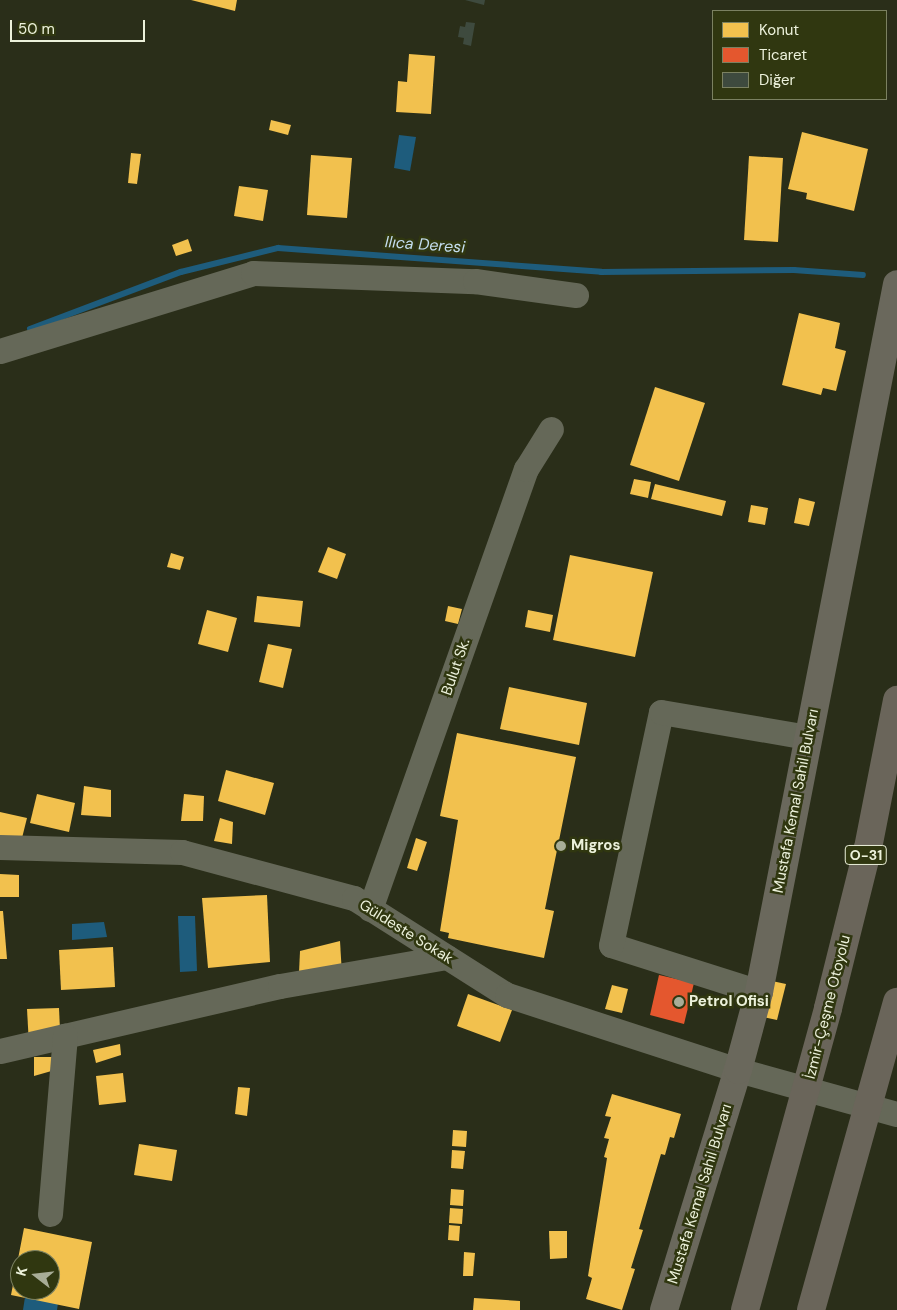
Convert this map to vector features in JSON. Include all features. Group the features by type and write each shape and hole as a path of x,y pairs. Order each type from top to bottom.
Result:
{"highway":[{"name":"İzmir-Çeşme Otoyolu","path":"745,1310 792,1148 868,848 897,700"},
{"path":"811,1310 848,1185 897,1002"}],"main road":[{"name":"Mustafa Kemal Sahil Bulvarı","path":"664,1310 738,1070 759,992 897,284"}],"street":[{"path":"0,351 253,272 475,281 576,295"},
{"name":"Bulut Sk.","path":"370,909 526,469 551,429"},
{"path":"759,992 611,945 661,712 808,736"},
{"name":"Güldeste Sokak","path":"0,847 182,852 354,898 507,995 738,1070 897,1114"},
{"path":"0,1051 280,986 446,957"},
{"path":"50,1214 65,1036"}],"water":[{"path":"399,135 416,137 410,171 394,168"},
{"path":"178,916 195,916 197,971 180,972"},
{"path":"104,922 107,937 72,940 72,924"},
{"path":"25,1300 42,1300 58,1303 57,1310 23,1310"}],"building: Konut":[{"path":"191,0 237,0 235,11"},
{"path":"409,54 435,56 431,114 396,112 398,81 407,82"},
{"path":"271,120 291,125 288,135 269,130"},
{"path":"802,132 868,149 854,211 806,199 807,193 788,189"},
{"path":"131,153 141,154 137,184 128,183"},
{"path":"311,155 352,158 347,218 307,215"},
{"path":"749,156 783,158 778,242 744,240"},
{"path":"239,186 268,190 263,221 234,216"},
{"path":"188,239 192,251 176,256 172,245"},
{"path":"799,313 840,323 835,348 846,351 836,391 823,388 821,395 782,385"},
{"path":"655,387 705,403 679,481 630,465"},
{"path":"634,479 651,482 648,498 630,494"},
{"path":"655,484 726,501 722,516 651,499"},
{"path":"799,498 815,502 809,526 794,523"},
{"path":"751,505 768,508 765,525 748,522"},
{"path":"328,547 346,554 337,579 318,572"},
{"path":"171,553 184,557 180,570 167,567"},
{"path":"570,555 653,572 635,657 553,640"},
{"path":"257,596 303,601 300,627 254,622"},
{"path":"448,606 462,609 458,624 445,621"},
{"path":"207,610 237,618 228,652 198,644"},
{"path":"528,610 553,615 550,632 525,627"},
{"path":"268,644 292,649 283,688 259,682"},
{"path":"509,687 587,703 579,745 500,729"},
{"path":"457,733 576,757 545,909 554,911 544,958 448,938 449,933 440,931 458,820 440,816"},
{"path":"226,770 274,783 265,815 218,801"},
{"path":"84,786 111,790 111,817 81,815"},
{"path":"37,794 75,803 69,832 30,823"},
{"path":"184,794 204,796 203,821 181,821"},
{"path":"0,812 27,818 21,842 0,838"},
{"path":"220,818 233,822 232,844 214,841"},
{"path":"416,838 427,842 417,871 407,868"},
{"path":"0,874 19,875 19,897 0,897"},
{"path":"267,895 270,962 208,968 202,898"},
{"path":"0,911 3,911 7,959 0,959"},
{"path":"340,941 342,975 299,973 300,951"},
{"path":"113,947 115,987 61,990 59,950"},
{"path":"772,981 786,984 777,1020 763,1017"},
{"path":"612,985 628,989 622,1013 605,1009"},
{"path":"468,994 512,1010 500,1042 457,1026"},
{"path":"59,1008 60,1030 29,1045 27,1009"},
{"path":"120,1044 121,1055 96,1063 93,1050"},
{"path":"34,1057 55,1057 55,1070 34,1076"},
{"path":"123,1073 126,1102 99,1105 96,1076"},
{"path":"238,1087 250,1088 247,1116 235,1114"},
{"path":"612,1094 681,1114 674,1138 670,1137 665,1155 661,1154 639,1229 643,1230 631,1268 635,1269 622,1310 586,1299 592,1278 588,1276 607,1158 604,1157 609,1139 604,1138 611,1117 605,1116"},
{"path":"453,1130 467,1131 466,1147 452,1146"},
{"path":"139,1144 177,1150 172,1181 134,1175"},
{"path":"452,1150 465,1151 463,1169 451,1168"},
{"path":"451,1189 464,1190 463,1206 450,1205"},
{"path":"450,1208 463,1209 462,1224 449,1223"},
{"path":"449,1225 460,1226 459,1241 448,1240"},
{"path":"24,1228 92,1242 79,1309 35,1300 60,1300 60,1250 20,1250"},
{"path":"549,1231 567,1231 567,1258 550,1259"},
{"path":"464,1252 475,1253 473,1276 463,1276"},
{"path":"474,1298 520,1301 520,1310 473,1310"}],"building: Ticaret":[{"path":"659,975 694,983 684,1024 650,1015"}],"building: Diğer":[{"path":"465,0 485,0 484,5"},
{"path":"466,22 475,23 471,46 463,44 464,38 458,37 460,26 465,27"}],"waterway":[{"name":"Ilıca Deresi","path":"30,329 181,272 278,248 601,272 794,270 863,275"}],"place":[{"name":"Migros","path":"561,846"},
{"name":"Petrol Ofisi","path":"679,1002"}]}
